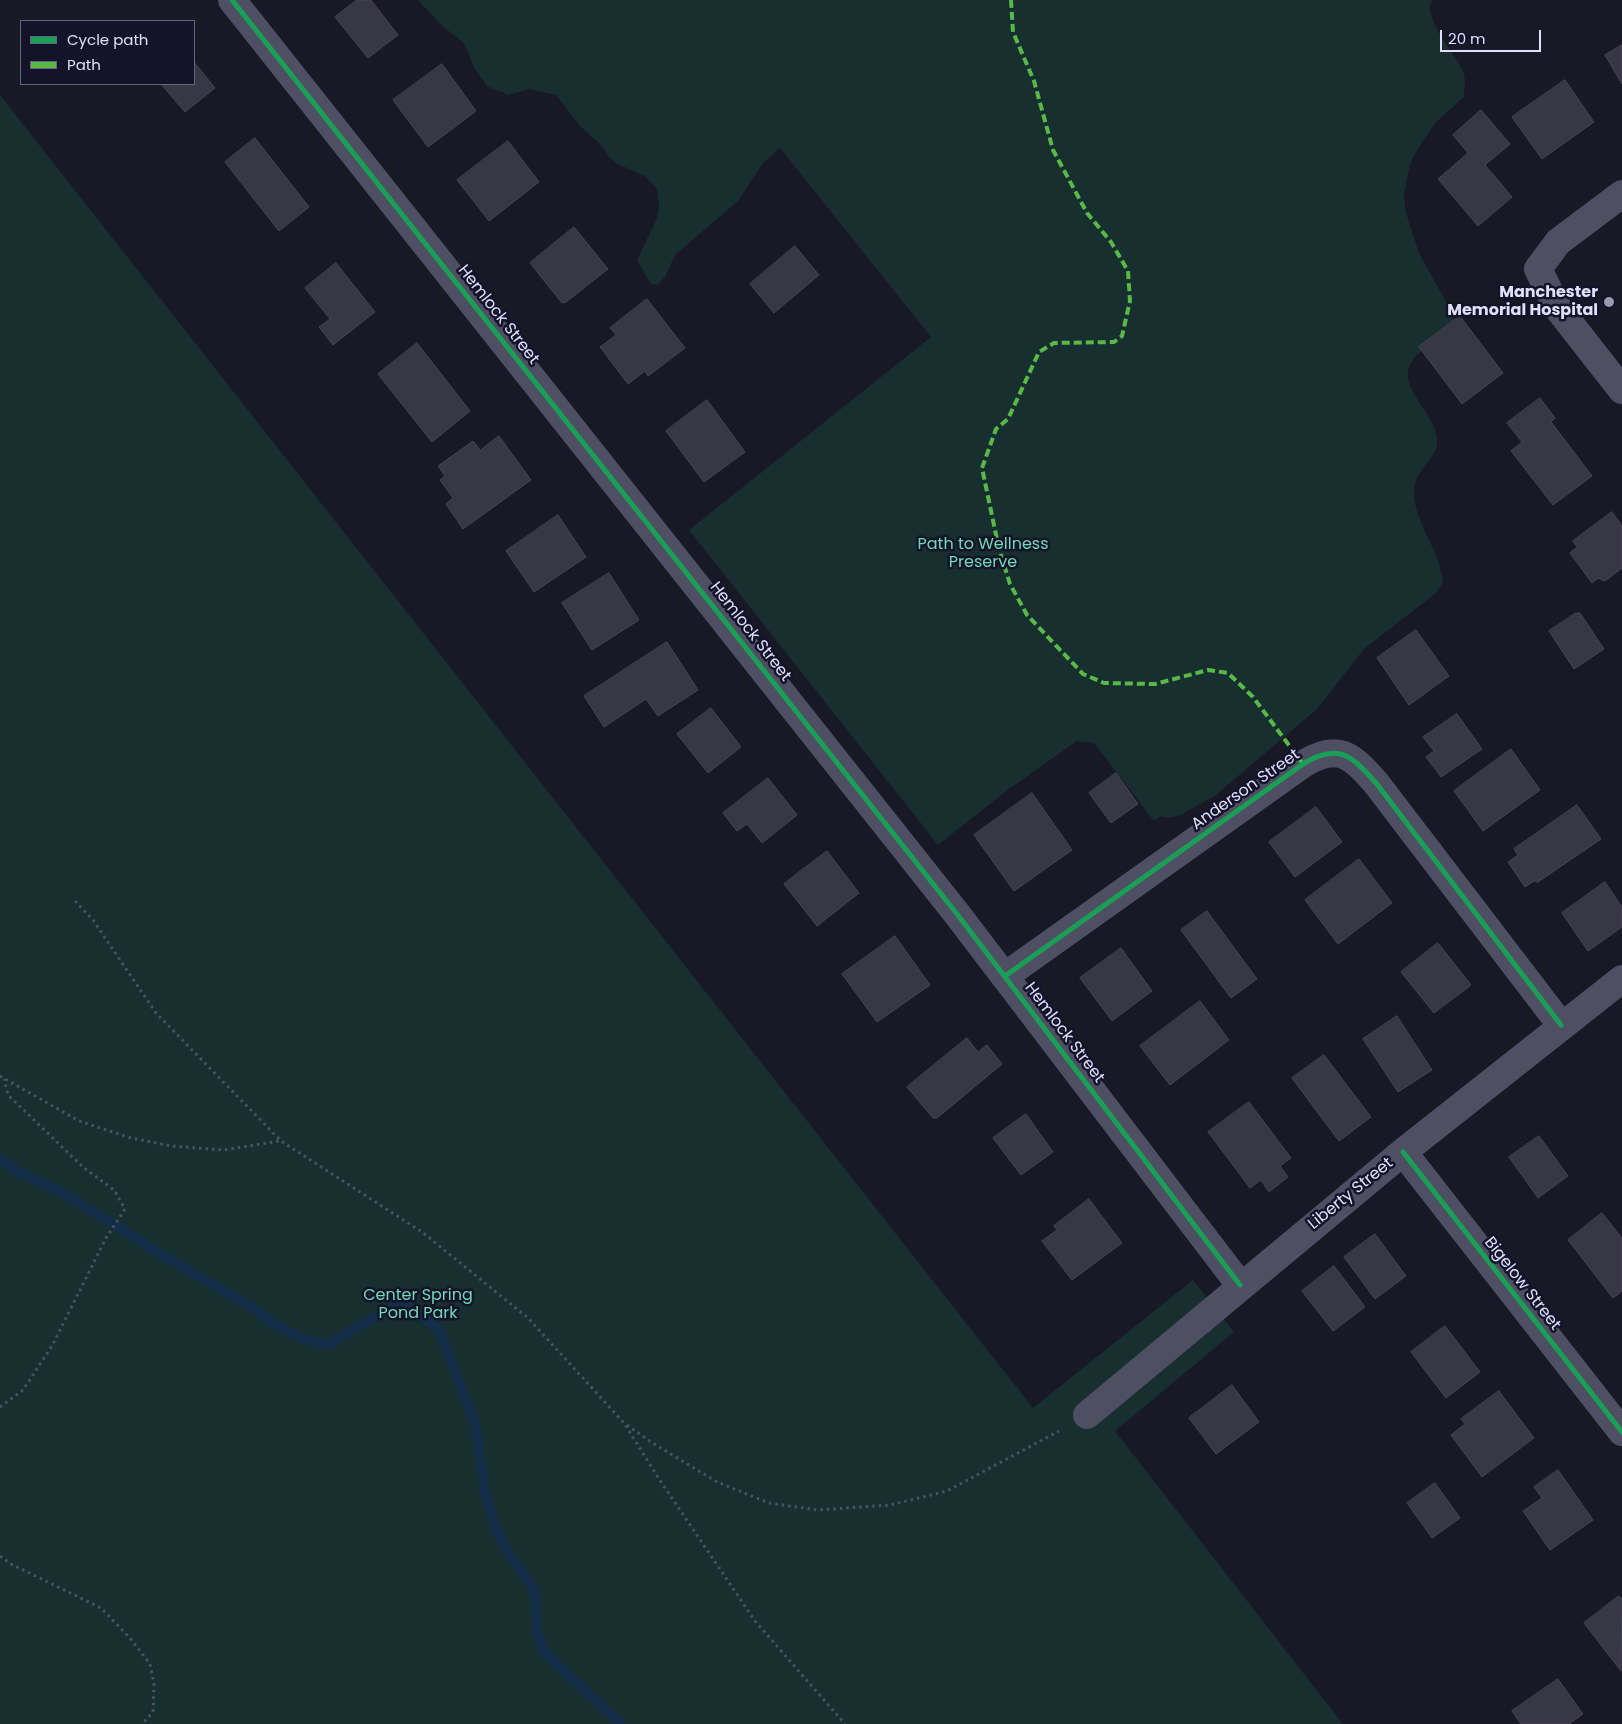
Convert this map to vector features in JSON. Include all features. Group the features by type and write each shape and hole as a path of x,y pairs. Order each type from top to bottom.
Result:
{"street":[{"name":"Hemlock Street","path":"232,0 1005,976 1240,1285"},
{"path":"1622,194 1558,242 1538,269 1557,307 1622,390"},
{"name":"Anderson Street","path":"1005,976 1304,764 1318,755 1336,753 1354,758 1376,783 1561,1025"},
{"name":"Liberty Street","path":"1086,1415 1402,1152 1561,1025 1622,979"},
{"name":"Bigelow Street","path":"1402,1152 1622,1432"}],"path":[{"path":"75,901 92,920 156,1014 281,1141 422,1232 528,1318 624,1423 659,1479 755,1621 845,1724"},
{"path":"0,1076 79,1121 131,1138 170,1146 223,1150 281,1141"},
{"path":"0,1407 22,1390 52,1346 106,1238 125,1209 114,1190 83,1167 8,1095 4,1079"},
{"path":"624,1423 651,1442 717,1482 769,1503 817,1510 890,1505 947,1492 1086,1415"},
{"path":"0,1556 12,1564 101,1608 130,1638 150,1664 154,1684 153,1712 142,1724"}],"green space":[{"name":"Path to Wellness Preserve","path":"418,0 1432,0 1430,8 1436,27 1464,74 1464,97 1435,123 1416,152 1410,164 1404,194 1406,213 1419,253 1454,316 1452,325 1447,332 1416,356 1408,373 1412,389 1435,430 1437,439 1434,453 1417,477 1414,493 1415,505 1438,560 1443,583 1436,593 1364,649 1317,709 1216,795 1181,815 1169,818 1161,816 1154,821 1094,743 1077,741 1005,792 938,845 689,530 931,337 780,148 762,164 739,200 675,255 665,277 657,285 651,284 637,260 657,218 659,206 657,189 646,177 618,164 609,157 602,146 580,126 556,95 529,89 508,95 487,86 475,69 464,43 441,25"},
{"name":"Center Spring Pond Park","path":"0,95 1033,1408 1193,1280 1234,1332 1115,1431 1343,1724 0,1724"}],"building":[{"path":"357,0 371,0 398,35 368,58 335,17"},
{"path":"1622,45 1622,84 1605,55"},
{"path":"195,63 215,88 185,112 162,85 195,85"},
{"path":"442,64 476,111 428,147 393,100"},
{"path":"1565,80 1594,122 1542,159 1512,117"},
{"path":"1481,110 1510,144 1485,165 1512,197 1478,226 1438,179 1468,153 1453,135"},
{"path":"255,138 309,207 279,231 225,162"},
{"path":"508,141 539,182 489,221 457,180"},
{"path":"574,227 608,269 566,302 562,303 530,263"},
{"path":"795,246 819,275 774,313 750,284"},
{"path":"336,263 375,312 333,345 319,327 330,319 305,288"},
{"path":"647,299 685,348 648,376 645,371 628,384 600,347 616,335 610,328"},
{"path":"1460,316 1503,373 1462,404 1419,347"},
{"path":"417,343 470,411 432,442 378,374"},
{"path":"1540,398 1555,418 1551,422 1592,476 1553,505 1511,451 1522,442 1507,423"},
{"path":"707,400 745,452 704,482 666,431"},
{"path":"499,436 531,480 463,529 446,504 453,498 440,480 445,476 438,466 473,441 480,450"},
{"path":"1612,512 1622,526 1622,568 1605,581 1598,578 1592,583 1570,553 1577,547 1573,541"},
{"path":"558,515 586,557 534,592 506,551"},
{"path":"609,573 639,620 592,650 562,603"},
{"path":"1576,613 1580,613 1604,649 1574,669 1549,631"},
{"path":"1416,630 1449,676 1409,705 1377,658"},
{"path":"667,642 698,690 658,716 646,699 604,727 584,696"},
{"path":"711,708 741,747 708,773 677,734"},
{"path":"1457,714 1482,749 1441,777 1426,757 1434,751 1423,737"},
{"path":"1511,749 1540,790 1483,831 1454,791"},
{"path":"1116,773 1138,804 1111,823 1089,793"},
{"path":"768,778 797,815 762,843 747,824 737,831 723,813"},
{"path":"1032,793 1072,850 1014,891 974,835"},
{"path":"1577,805 1601,839 1538,882 1534,881 1525,887 1508,862 1518,855 1514,849"},
{"path":"1316,807 1342,842 1295,877 1269,842"},
{"path":"827,851 859,893 817,926 784,884"},
{"path":"1359,859 1392,903 1338,944 1305,900"},
{"path":"1605,882 1622,907 1622,927 1588,951 1562,913"},
{"path":"1207,911 1257,979 1231,998 1181,930"},
{"path":"895,936 930,985 877,1022 842,974"},
{"path":"1438,943 1471,985 1434,1013 1401,972"},
{"path":"1121,948 1152,991 1112,1021 1080,978"},
{"path":"1200,1001 1229,1040 1170,1085 1140,1046"},
{"path":"1397,1016 1432,1070 1398,1092 1363,1039"},
{"path":"967,1038 978,1052 987,1045 1002,1064 937,1118 933,1118 907,1087"},
{"path":"1324,1055 1371,1117 1339,1141 1292,1078"},
{"path":"1249,1102 1291,1158 1280,1166 1288,1177 1269,1192 1261,1180 1250,1188 1208,1132"},
{"path":"1026,1114 1053,1152 1021,1175 993,1138"},
{"path":"1539,1136 1568,1176 1538,1198 1509,1157"},
{"path":"1089,1199 1122,1243 1072,1280 1042,1241 1057,1230 1054,1226"},
{"path":"1602,1213 1622,1238 1622,1291 1613,1298 1568,1240"},
{"path":"1375,1234 1406,1276 1375,1299 1344,1257"},
{"path":"1334,1266 1365,1307 1333,1331 1302,1291"},
{"path":"1445,1326 1480,1372 1446,1398 1411,1352"},
{"path":"1232,1385 1259,1422 1216,1454 1189,1418"},
{"path":"1499,1391 1534,1438 1482,1477 1451,1435 1465,1424 1461,1419"},
{"path":"1558,1470 1593,1520 1550,1550 1523,1511 1542,1498 1534,1487"},
{"path":"1435,1483 1460,1518 1432,1538 1407,1503"},
{"path":"1619,1596 1622,1599 1621,1671 1584,1623"},
{"path":"1558,1679 1583,1714 1569,1724 1521,1724 1512,1711"}],"waterway":[{"path":"0,1159 18,1172 60,1191 177,1264 252,1307 274,1324 304,1339 327,1345 391,1307 402,1304 413,1309 439,1330 475,1423 485,1491 495,1528 509,1554 535,1592 537,1633 545,1653 621,1724"}],"marked path":[{"path":"1011,0 1013,32 1034,81 1053,150 1087,213 1111,242 1128,271 1130,301 1122,336 1114,342 1054,343 1039,352 1008,419 996,429 982,468 999,549 1010,584 1027,615 1083,674 1104,683 1155,684 1208,670 1228,673 1253,697 1303,764"}],"cycle path":[{"path":"232,0 957,914 1240,1285"},
{"path":"1005,976 1303,764 1315,757 1336,753 1352,759 1376,783 1561,1025"},
{"path":"1403,1152 1622,1432"}],"place":[{"name":"Manchester Memorial Hospital","path":"1609,302"}]}
